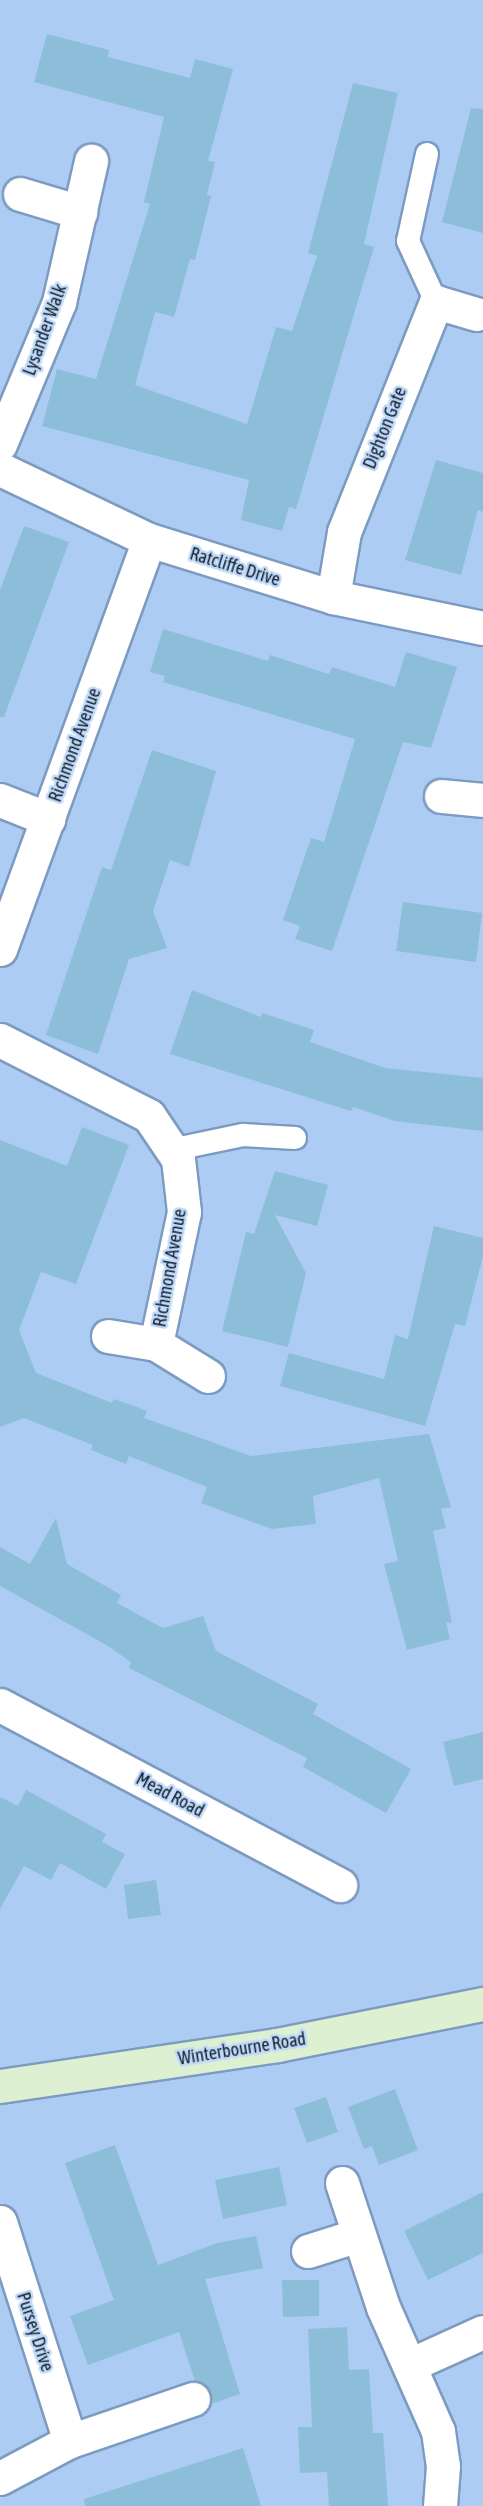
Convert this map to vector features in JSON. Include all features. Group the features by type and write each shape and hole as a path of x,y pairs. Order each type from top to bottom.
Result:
{"main road":[{"name":"Winterbourne Road","path":"0,2086 277,2045 483,2004"}],"street":[{"name":"Lysander Walk","path":"0,444 59,302 91,161"},
{"path":"20,194 80,212"},
{"path":"436,302 479,309"},
{"name":"Dighton Gate","path":"333,597 344,532 436,302"},
{"name":"Ratcliffe Drive","path":"0,469 149,540 333,597 483,628"},
{"name":"Richmond Avenue","path":"0,949 149,540"},
{"path":"441,796 483,800"},
{"path":"0,800 48,819"},
{"name":"Richmond Avenue","path":"0,1040 149,1116 178,1159 184,1212 156,1344"},
{"name":"Richmond Avenue","path":"108,1335 156,1344 208,1376"},
{"name":"Mead Road","path":"0,1705 340,1885"},
{"path":"342,2183 383,2307 412,2364 438,2431 443,2466 440,2506"},
{"name":"Pursey Drive","path":"0,2222 70,2441"},
{"path":"308,2252 358,2235"},
{"path":"412,2364 483,2332"},
{"path":"0,2478 70,2441 193,2399"}],"lane":[{"path":"427,154 408,241 436,302"},
{"path":"171,1150 243,1135 295,1138"}],"building":[{"path":"47,34 109,50 108,57 190,78 195,59 233,69 208,161 215,162 207,195 211,196 195,260 190,259 174,317 155,312 135,385 247,424 276,327 292,331 317,256 308,253 353,83 398,93 364,244 374,247 296,509 289,507 282,531 241,520 249,480 42,426 57,369 96,379 150,204 144,202 164,117 34,82"},
{"path":"471,108 483,109 483,233 442,222"},
{"path":"436,460 483,473 483,512 478,510 461,575 405,560"},
{"path":"24,526 69,542 4,717 0,717 0,590"},
{"path":"163,629 268,661 270,655 329,674 332,667 395,687 406,652 457,667 431,748 403,742 332,951 295,939 300,926 283,920 311,838 324,842 355,739 163,682 165,676 150,672"},
{"path":"152,750 216,771 189,867 170,860 153,911 167,948 129,959 98,1054 46,1035 102,867 111,870"},
{"path":"403,902 482,913 476,962 396,951"},
{"path":"192,990 261,1017 262,1013 314,1030 310,1042 385,1068 483,1078 483,1131 395,1121 353,1107 351,1111 170,1054"},
{"path":"82,1127 129,1145 76,1284 41,1272 19,1330 36,1373 112,1403 114,1399 129,1404 147,1411 144,1418 251,1456 429,1434 451,1507 441,1509 446,1528 433,1531 452,1623 446,1622 450,1639 407,1650 384,1564 398,1561 379,1478 313,1496 316,1524 272,1529 201,1503 207,1487 129,1456 126,1464 91,1450 93,1445 24,1418 0,1427 0,1140 67,1166"},
{"path":"275,1171 328,1185 317,1226 275,1215 306,1273 288,1347 222,1331 246,1232 254,1234"},
{"path":"434,1226 483,1238 483,1256 465,1326 455,1324 425,1426 280,1386 289,1353 384,1379 395,1335 408,1339"},
{"path":"56,1518 67,1564 121,1595 117,1603 163,1628 203,1616 216,1651 318,1704 313,1714 411,1769 386,1813 303,1767 307,1758 129,1668 131,1662 108,1646 0,1586 0,1547 30,1564"},
{"path":"483,1732 483,1779 454,1786 443,1742"},
{"path":"26,1790 106,1834 102,1842 125,1854 106,1889 60,1863 51,1880 24,1866 0,1909 0,1797 18,1806"},
{"path":"156,1880 161,1915 128,1919 124,1885"},
{"path":"395,2089 418,2150 379,2165 372,2146 364,2149 348,2107"},
{"path":"326,2097 338,2132 307,2143 294,2108"},
{"path":"115,2145 158,2265 217,2243 256,2236 263,2268 205,2279 240,2394 211,2404 210,2392 195,2381 179,2332 88,2365 70,2316 114,2300 65,2163"},
{"path":"279,2167 287,2205 223,2219 215,2180"},
{"path":"483,2192 483,2253 428,2280 404,2231"},
{"path":"282,2280 319,2280 319,2316 283,2317"},
{"path":"347,2327 349,2370 369,2369 373,2433 383,2433 388,2506 329,2506 327,2472 300,2473 298,2427 312,2427 308,2329"},
{"path":"243,2448 261,2506 85,2506 84,2499"}]}
